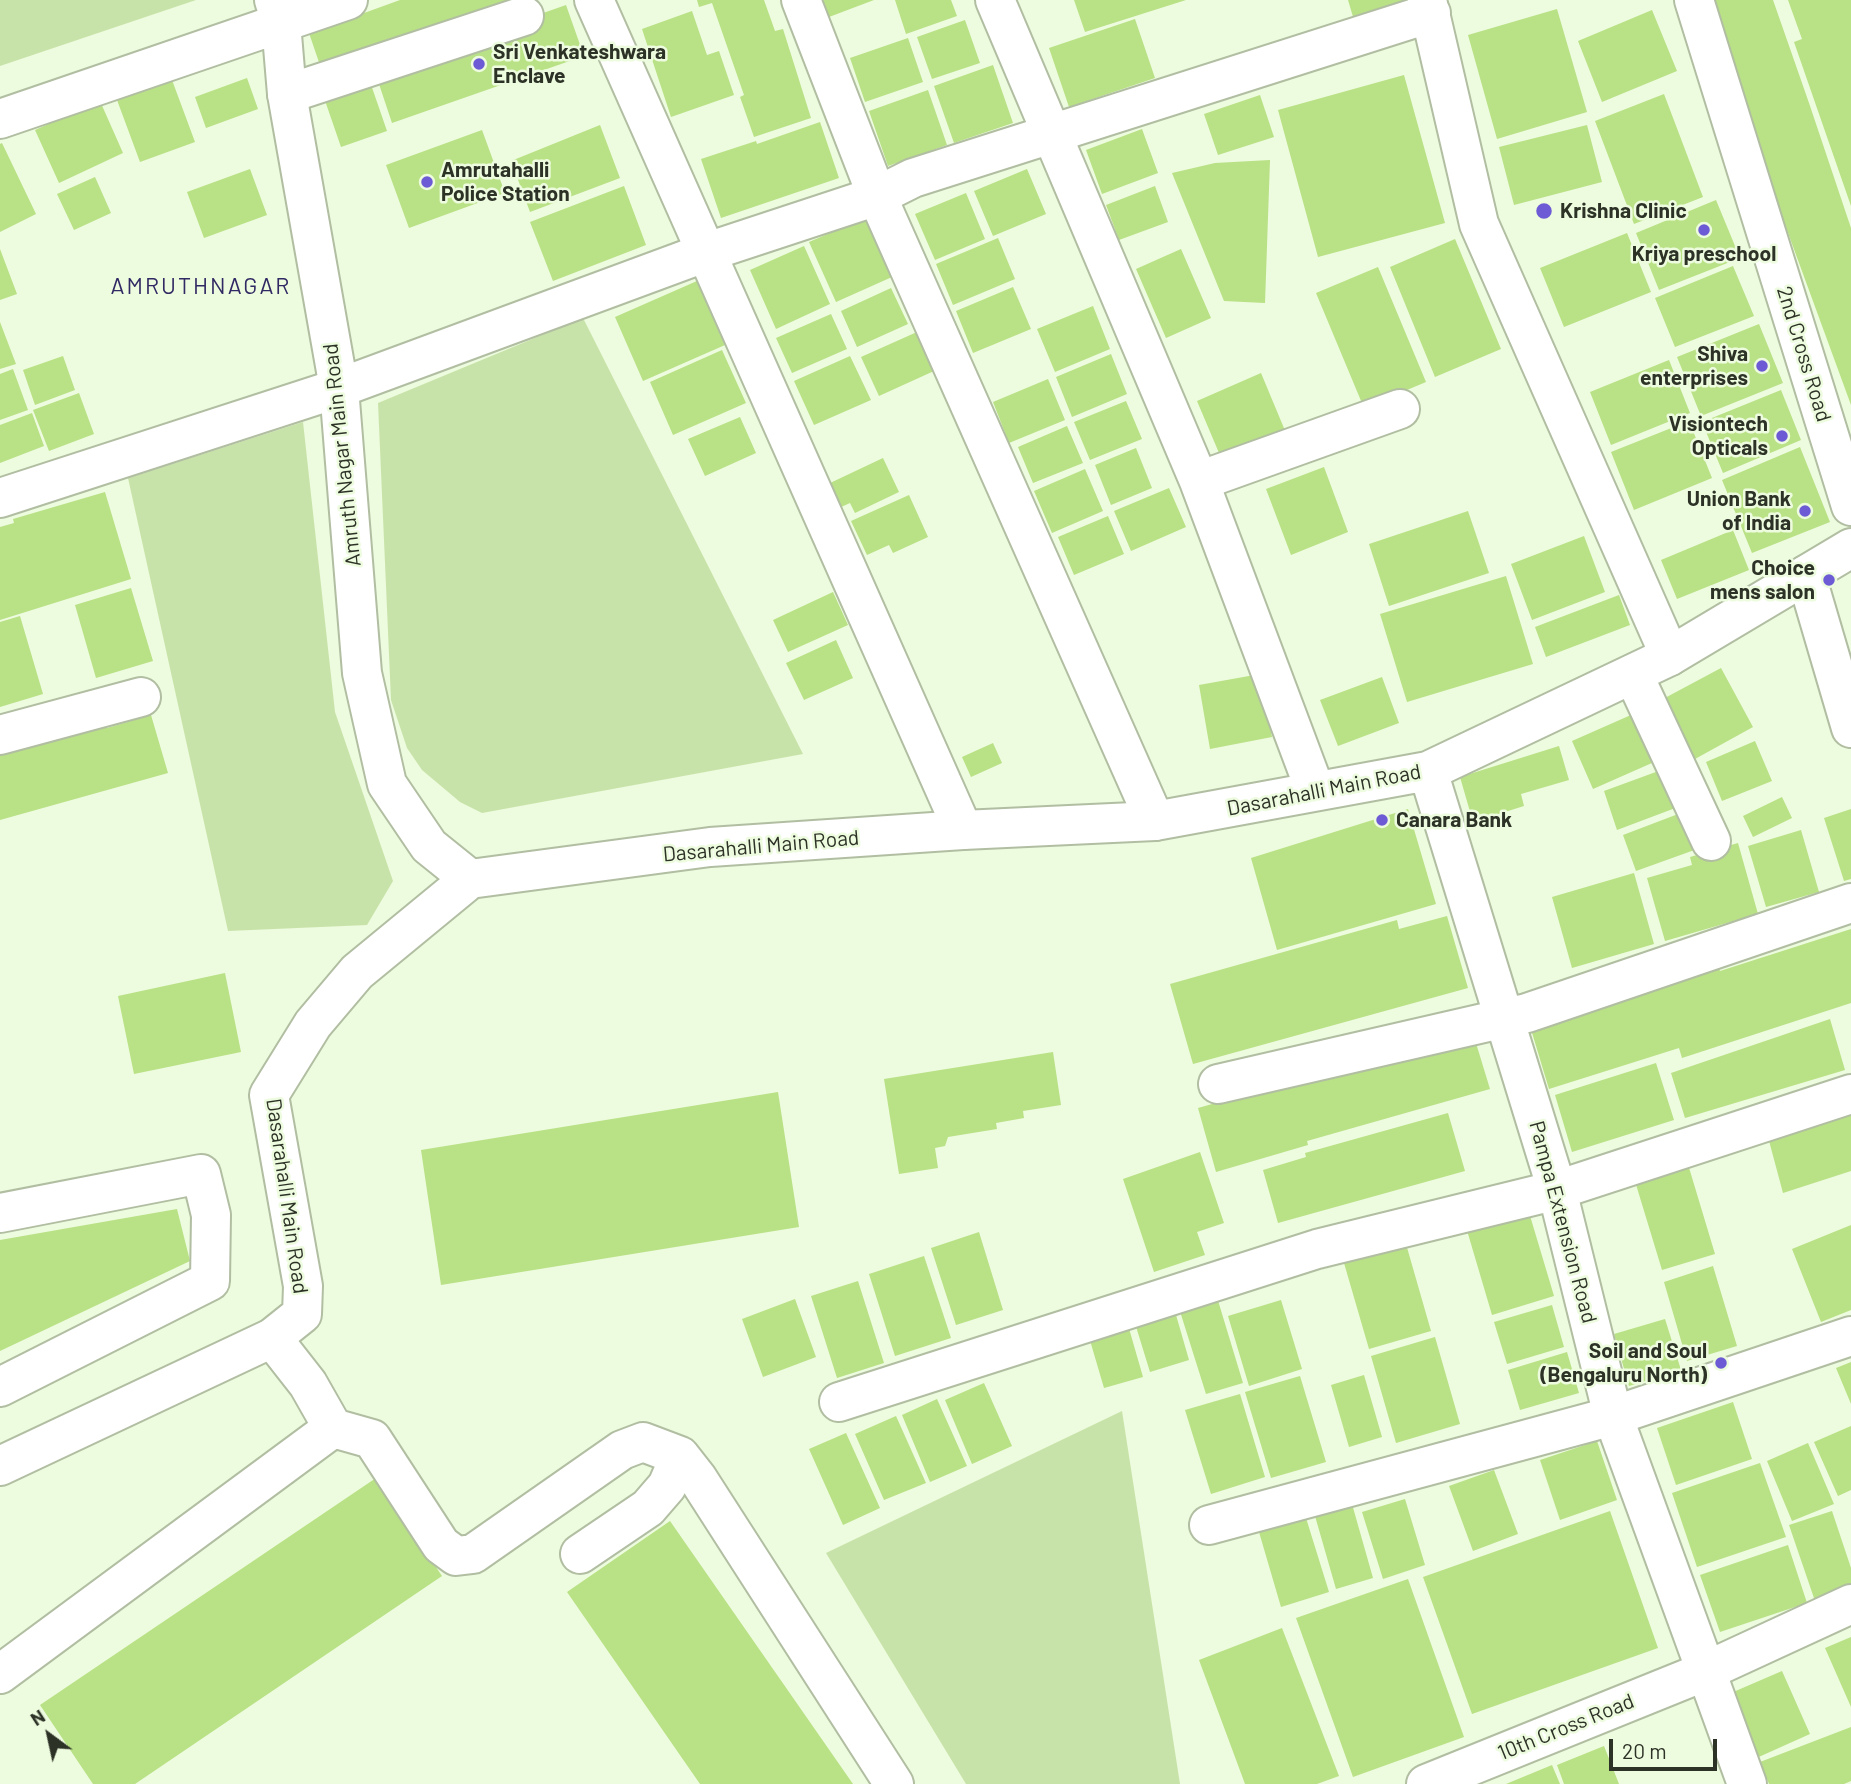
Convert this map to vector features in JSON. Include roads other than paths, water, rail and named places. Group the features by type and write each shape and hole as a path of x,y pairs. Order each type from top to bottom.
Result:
{"street":[{"path":"0,119 277,12 348,0"},
{"path":"594,0 704,253 963,830"},
{"path":"801,0 877,196 1155,821"},
{"path":"995,0 1199,481 1315,790"},
{"name":"2nd Cross Road","path":"1694,0 1851,506"},
{"path":"0,498 340,388 704,253 877,196 913,178 1050,135 1429,6 1479,224 1670,656"},
{"name":"Amruth Nagar Main Road","path":"277,12 287,94 340,388 362,673 387,784 429,846 470,879"},
{"path":"287,94 524,16"},
{"path":"1199,481 1400,409"},
{"name":"Dasarahalli Main Road","path":"0,1466 272,1338 302,1314 303,1286 269,1095 313,1024 357,972 470,879 710,847 963,830 1155,821 1428,771 1670,656 1851,548"},
{"path":"1806,575 1851,728"},
{"path":"1633,674 1711,841"},
{"path":"0,735 141,698"},
{"name":"Pampa Extension Road","path":"1428,771 1558,1190 1613,1416 1747,1784"},
{"path":"1218,1084 1527,1013 1851,903"},
{"path":"839,1402 1317,1249 1558,1190 1851,1094"},
{"path":"0,1213 201,1174 211,1215 210,1281 0,1387"},
{"path":"1209,1525 1613,1416 1851,1336"},
{"path":"272,1338 308,1384 334,1428 372,1439 441,1545 456,1556 473,1554 622,1450 643,1442 680,1456 894,1784"},
{"path":"0,1674 334,1428"},
{"path":"580,1554 648,1508 667,1486 680,1456"},
{"name":"10th Cross Road","path":"1426,1784 1706,1671 1851,1604"}],"place":[{"name":"Sri Venkateshwara Enclave","path":"479,64"},
{"name":"Amrutahalli Police Station","path":"427,182"},
{"name":"Krishna Clinic","path":"1544,211"},
{"name":"Kriya preschool","path":"1704,230"},
{"name":"Shiva enterprises","path":"1762,366"},
{"name":"Visiontech Opticals","path":"1782,436"},
{"name":"Union Bank of India","path":"1805,511"},
{"name":"Choice mens salon","path":"1829,580"},
{"name":"Canara Bank","path":"1382,820"},
{"name":"Soil and Soul (Bengaluru North)","path":"1721,1363"}],"district":[{"name":"AMRUTHNAGAR","path":"201,286"}]}
